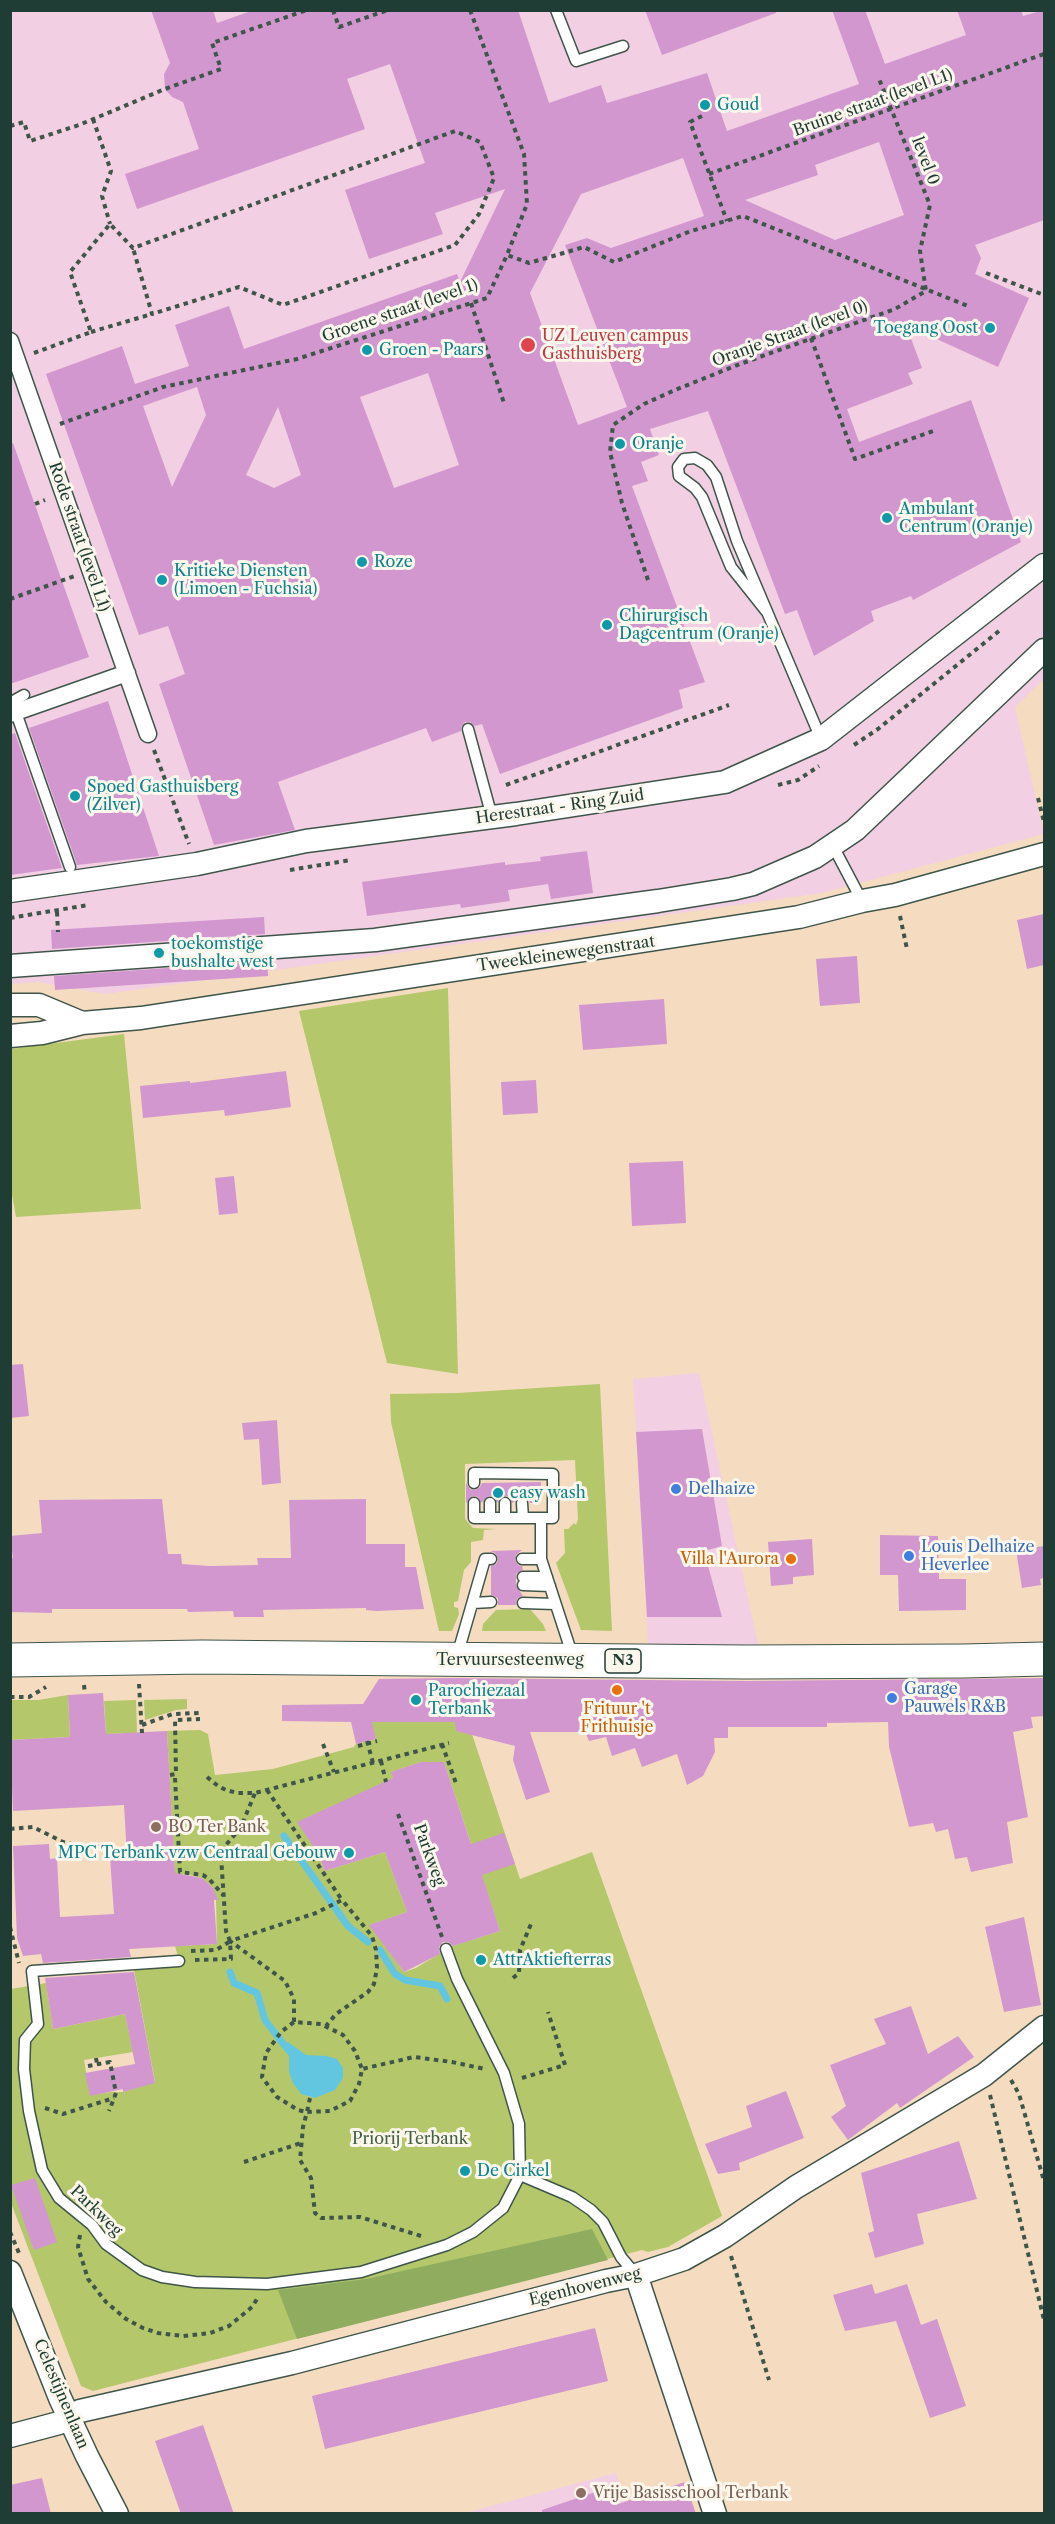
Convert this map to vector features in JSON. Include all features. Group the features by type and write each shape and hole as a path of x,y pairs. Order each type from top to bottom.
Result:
{"main road":[{"name":"Tervuursesteenweg","path":"10,1660 202,1657 952,1661 1044,1659"}],"street":[{"name":"Rode straat (level L1)","path":"10,341 148,734"},
{"name":"Herestraat - Ring Zuid","path":"10,891 39,879 72,874 197,864 306,841 492,817 725,782 821,740 1044,565"},
{"path":"10,966 375,940 658,901 732,890 753,884 793,868 833,846 876,812 1044,650"},
{"path":"10,714 127,673"},
{"name":"Tweekleinewegenstraat","path":"10,1036 42,1033 82,1023 141,1018 799,917 895,895 1044,854"},
{"name":"Tweekleinewegenstraat","path":"10,1005 39,1005 82,1023"},
{"name":"Egenhovenweg","path":"10,2436 59,2423 80,2411 292,2363 595,2283 636,2275 684,2259 725,2236 796,2187 990,2070 1044,2027"},
{"name":"Celestijnenlaan","path":"10,2272 69,2417 117,2514"},
{"path":"636,2275 715,2514"}],"lane":[{"path":"556,10 576,62 623,46"},
{"path":"766,611 731,567 702,497 695,488 679,476 678,467 684,459 695,458 707,465 716,477 737,541 821,740"},
{"path":"24,695 13,704 72,874"},
{"path":"468,729 492,817"},
{"path":"833,846 862,901"},
{"path":"474,1483 474,1473 491,1478 523,1478 553,1474 553,1518 474,1518 474,1503"},
{"path":"490,1503 490,1518"},
{"path":"505,1503 505,1518"},
{"path":"522,1503 523,1518"},
{"path":"541,1518 541,1559 574,1660"},
{"path":"456,1659 472,1603 485,1580 485,1559 490,1559"},
{"path":"522,1559 541,1559"},
{"path":"523,1581 548,1581"},
{"path":"472,1603 491,1602"},
{"path":"523,1603 555,1604"},
{"name":"Parkweg","path":"179,1960 32,1971 38,2024 25,2040 24,2069 42,2170 59,2198 92,2225 106,2244 142,2270 162,2277 195,2282 267,2284 361,2272 447,2245 486,2223 503,2208 520,2175 519,2124 505,2078 457,1979 446,1948"},
{"path":"520,2175 572,2197 591,2210 603,2222 621,2257 636,2275"}],"path":[{"path":"10,126 24,122 30,141 93,119 221,69 212,43 307,10"},
{"path":"333,10 339,27 388,10"},
{"name":"Groene straat (level 1)","path":"42,431 164,387 297,359 487,298 527,204 524,154 470,10"},
{"name":"Bruine straat (level L1)","path":"710,174 1044,54"},
{"name":"level 0","path":"879,79 930,206 920,251 926,291"},
{"path":"702,116 690,122 727,220"},
{"path":"93,119 111,171 102,196 110,224 133,248 152,314"},
{"path":"17,359 91,332 239,287 283,305 455,244 479,214 494,178 480,142 454,131 133,248"},
{"path":"507,255 529,263 584,247 614,262 691,231 743,216 968,306"},
{"path":"91,332 70,272 110,224"},
{"path":"986,273 1044,296"},
{"name":"Oranje Straat (level 0)","path":"648,580 624,511 610,452 613,425 644,404 675,390 895,309 926,291"},
{"path":"471,303 504,403"},
{"name":"Oranje Straat (level 0)","path":"812,338 855,459 933,431"},
{"path":"10,599 82,573"},
{"path":"506,785 729,705"},
{"path":"148,734 189,845"},
{"path":"1038,798 1044,822"},
{"path":"895,895 907,949"},
{"path":"57,912 58,932"},
{"path":"139,1683 142,1732"},
{"path":"84,1685 85,1694"},
{"path":"142,1725 173,1714 199,1713"},
{"path":"170,1774 176,1774 175,1720 200,1719"},
{"path":"358,1746 377,1741"},
{"path":"367,1742 373,1763"},
{"path":"207,1777 226,1790 237,1793 255,1793 449,1743"},
{"path":"323,1744 334,1772"},
{"path":"442,1744 457,1786"},
{"path":"381,1761 386,1782"},
{"path":"175,1778 180,1872 194,1872 202,1875 210,1880 223,1896"},
{"path":"267,1790 342,1900 372,1936 376,1950 377,1968 374,1984 368,1992 336,2014 326,2026"},
{"path":"179,1960 231,1959 230,1941 226,1931 220,1856 241,1827 255,1793"},
{"name":"Parkweg","path":"398,1814 446,1948"},
{"path":"10,1829 33,1827 63,1842 80,1846 114,1846"},
{"path":"186,1951 216,1950 230,1941 316,1913 342,1900"},
{"path":"513,1978 519,1973 520,1950 531,1924"},
{"path":"230,1941 285,1981 294,1999 294,2022"},
{"path":"362,2069 414,2057 452,2062 505,2078 565,2065 548,2012"},
{"path":"294,2022 326,2026 336,2030 350,2042 362,2069 359,2084 350,2101 330,2111 298,2110 277,2097 265,2083 262,2069 273,2042 294,2022"},
{"path":"96,2058 97,2064"},
{"path":"88,2066 110,2062 116,2093 109,2112"},
{"path":"1044,2181 1018,2094 1009,2076 990,2070 1044,2320"},
{"path":"28,2099 50,2111 63,2114 114,2098"},
{"path":"310,2098 300,2160 311,2178 315,2213 321,2218 360,2217 447,2245"},
{"path":"244,2162 301,2143"},
{"path":"92,2225 81,2233 78,2247 88,2279 119,2313 143,2328 158,2333 183,2336 210,2332 229,2326 252,2307 267,2284"},
{"path":"725,2236 769,2379"}],"shaded area":[{"name":"UZ Leuven campus Gasthuisberg","path":"11,11 1044,11 1044,679 1015,707 1044,834 822,893 105,994 37,982 11,984"},
{"path":"699,1373 762,1662 649,1661 633,1379"},
{"name":"Vrije Basisschool Terbank","path":"616,2473 629,2513 461,2514"}],"green space":[{"path":"448,988 458,1374 387,1363 299,1011"},
{"path":"124,1034 141,1209 16,1217 10,1183 11,1049"},
{"path":"600,1384 612,1631 581,1630 556,1563 565,1553 564,1529 568,1529 574,1523 576,1525 578,1519 575,1460 465,1464 465,1519 473,1528 497,1529 484,1530 483,1540 471,1542 471,1562 464,1570 458,1601 454,1602 454,1607 458,1608 459,1614 452,1631 439,1631 391,1422 390,1394 458,1393"},
{"path":"530,1609 546,1631 482,1631 483,1624 496,1610"},
{"path":"68,1695 70,1737 11,1740 11,1700 38,1700"},
{"path":"187,1699 187,1709 176,1710 145,1720 144,1700"},
{"path":"136,1700 137,1733 106,1734 104,1701"},
{"name":"Priorij Terbank","path":"371,1722 468,1722 520,1879 592,1852 722,2216 668,2247 648,2252 642,2250 93,2391 81,2386 11,2203 11,1989 46,1983 53,2029 125,2014 133,2052 84,2060 90,2095 123,2092 155,2082 134,1970 181,1967 175,1946 217,1944 216,1900 213,1888 202,1878 185,1874 175,1875 167,1731 200,1730 208,1734 215,1775 273,1769 376,1739","holes":["421,1762 444,1762 500,1931 452,1946 416,1968 404,1972 370,1925 407,1912 385,1852 325,1871 317,1852 298,1822 347,1804 393,1778 392,1772"]},
{"path":"592,2229 608,2260 297,2339 278,2290 366,2279"}],"water":[{"path":"288,2042 306,2055 337,2059 343,2068 343,2078 335,2090 315,2098 301,2094 293,2083 289,2072 289,2056 283,2049"}],"building":[{"path":"151,10 213,10 217,23 254,10 518,10 549,103 601,85 607,103 707,73 727,131 859,84 832,10 865,10 885,64 966,35 957,10 1021,10 1023,16 1044,10 1044,220 975,245 981,258 975,274 1029,298 998,367 906,325 922,368 908,373 913,384 847,409 859,442 971,400 1021,542 913,600 911,596 871,611 874,621 814,656 797,610 785,614 708,411 650,429 659,455 641,462 648,481 632,486 705,682 679,690 683,708 500,774 482,724 475,726 470,722 465,722 461,731 432,742 426,728 278,782 295,830 214,845 159,684 185,674 168,626 139,635 46,374 122,346 135,384 189,366 175,325 229,306 244,349 457,274 460,282 505,189 435,213 443,234 369,259 345,190 425,163 390,64 347,79 365,129 137,209 125,174 199,149 183,102 172,97 165,89 164,74 170,63","holes":["879,142 904,215 835,240 745,200 818,175 815,165","683,158 704,216 611,248 587,238 565,245 627,407 578,425 530,293 581,194","428,373 459,465 394,488 360,397","197,387 206,415 172,487 143,406","278,407 301,475 274,488 246,475"]},
{"path":"645,10 776,10 776,13 662,55"},
{"path":"13,443 89,657 10,684 10,444"},
{"name":"Spoed Gasthuisberg (Zilver)","path":"108,701 159,856 77,865 29,728"},
{"path":"15,733 62,868 10,875 10,735"},
{"path":"587,851 593,893 551,899 548,884 508,890 510,901 461,908 460,904 367,916 362,882 505,862 505,865 541,861 540,857"},
{"path":"1044,914 1044,965 1027,969 1017,920"},
{"path":"264,917 265,934 52,949 51,930"},
{"path":"857,956 860,1003 820,1006 816,959"},
{"path":"267,961 268,976 55,990 54,976"},
{"path":"664,999 667,1044 583,1050 579,1005"},
{"path":"286,1071 291,1107 225,1116 224,1110 143,1118 140,1086 190,1081 190,1083"},
{"path":"536,1080 538,1113 503,1115 501,1082"},
{"path":"683,1161 686,1223 632,1226 629,1163"},
{"path":"234,1176 238,1213 219,1215 215,1178"},
{"path":"23,1364 29,1416 10,1418 10,1365"},
{"path":"277,1420 281,1483 262,1485 259,1439 244,1440 242,1423"},
{"name":"Delhaize","path":"702,1429 722,1546 704,1551 722,1617 647,1617 636,1432"},
{"name":"easy wash","path":"541,1482 540,1503 530,1503 528,1498 522,1496 512,1503 509,1497 504,1496 497,1503 494,1497 489,1496 481,1503 478,1497 473,1496 466,1503 466,1483 470,1489 475,1490 482,1483"},
{"path":"162,1499 168,1554 181,1554 182,1564 210,1566 258,1565 257,1558 291,1558 289,1500 366,1499 366,1544 405,1544 405,1567 416,1567 424,1609 263,1610 264,1617 234,1617 233,1611 188,1612 187,1609 52,1609 52,1613 10,1612 10,1558 13,1558 10,1536 42,1533 39,1500"},
{"path":"880,1535 938,1536 939,1579 966,1579 966,1610 899,1611 898,1575 880,1575"},
{"name":"Villa l'Aurora","path":"812,1539 814,1575 793,1577 793,1584 771,1586 768,1542"},
{"path":"1044,1546 1044,1578 1040,1579 1041,1585 1022,1588 1016,1550"},
{"path":"522,1550 516,1555 515,1560 523,1570 516,1574 516,1585 523,1596 517,1599 516,1605 498,1605 498,1598 491,1595 491,1566 497,1563 498,1558 490,1551"},
{"path":"1044,1678 1044,1716 1031,1717 1033,1728 1013,1732 1028,1817 1007,1822 1013,1863 971,1872 967,1857 955,1859 948,1829 936,1832 933,1823 909,1827 889,1747 888,1722 827,1723 827,1727 728,1727 728,1738 714,1738 715,1752 703,1776 687,1785 677,1754 642,1767 635,1748 612,1756 606,1737 589,1741 585,1732 530,1732 550,1792 526,1800 513,1760 515,1746 456,1731 455,1722 372,1722 376,1739 356,1744 351,1722 282,1721 282,1705 363,1704 379,1679 746,1681"},
{"name":"BO Ter Bank","path":"103,1693 106,1734 167,1731 175,1873 202,1878 213,1888 218,1900 214,1900 217,1944 129,1949 131,1957 43,1963 41,1954 23,1956 17,1938 13,1846 49,1844 50,1859 57,1858 60,1917 114,1914 110,1858 127,1857 124,1805 13,1811 10,1740 70,1737 68,1695"},
{"name":"MPC Terbank vzw Centraal Gebouw","path":"421,1762 444,1762 471,1844 504,1833 515,1864 482,1875 500,1931 453,1946 448,1942 443,1942 439,1947 440,1954 404,1972 369,1925 407,1912 385,1852 325,1871 317,1852 297,1822 393,1778 391,1772"},
{"path":"1024,1917 1041,2005 1004,2012 985,1927"},
{"path":"134,1972 155,2083 123,2092 123,2089 90,2096 85,2073 135,2064 125,2014 53,2029 45,1978"},
{"path":"911,2006 928,2054 958,2036 974,2057 900,2108 897,2103 848,2140 831,2117 846,2106 830,2065 886,2044 874,2019"},
{"path":"786,2091 804,2138 739,2163 740,2170 718,2174 705,2144 752,2127 746,2106"},
{"path":"959,2141 977,2199 917,2214 924,2244 875,2258 868,2233 874,2231 861,2173"},
{"path":"35,2178 57,2242 34,2250 11,2185"},
{"path":"872,2284 875,2294 907,2284 921,2325 937,2319 966,2406 930,2418 896,2321 845,2331 833,2295"},
{"path":"595,2328 608,2381 325,2449 312,2396"},
{"path":"203,2425 234,2514 181,2514 155,2441"},
{"path":"42,2478 51,2514 10,2514 10,2485"},
{"path":"685,2482 696,2514 542,2514 542,2510 613,2486 618,2504"}],"waterway":[{"path":"284,1836 348,1926 368,1942"},
{"path":"380,1950 395,1974 405,1980 440,1986 447,1999"},
{"path":"230,1972 234,1983 257,1993 265,2020 284,2045"}],"place":[{"name":"Goud","path":"705,105"},
{"name":"Toegang Oost","path":"990,328"},
{"name":"UZ Leuven campus Gasthuisberg","path":"528,345"},
{"name":"Groen - Paars","path":"367,350"},
{"name":"Oranje","path":"620,444"},
{"name":"Ambulant Centrum (Oranje)","path":"887,518"},
{"name":"Roze","path":"362,562"},
{"name":"Kritieke Diensten (Limoen - Fuchsia)","path":"162,580"},
{"name":"Chirurgisch Dagcentrum (Oranje)","path":"607,625"},
{"name":"Spoed Gasthuisberg (Zilver)","path":"75,796"},
{"name":"toekomstige bushalte west","path":"159,953"},
{"name":"Delhaize","path":"676,1489"},
{"name":"easy wash","path":"498,1493"},
{"name":"Louis Delhaize Heverlee","path":"909,1556"},
{"name":"Villa l'Aurora","path":"791,1559"},
{"name":"Frituur 't Frithuisje","path":"617,1690"},
{"name":"Garage Pauwels R&B","path":"892,1698"},
{"name":"Parochiezaal Terbank","path":"416,1700"},
{"name":"BO Ter Bank","path":"156,1827"},
{"name":"MPC Terbank vzw Centraal Gebouw","path":"349,1853"},
{"name":"AttrAktiefterras","path":"481,1960"},
{"name":"De Cirkel","path":"465,2171"},
{"name":"Vrije Basisschool Terbank","path":"581,2493"}]}
